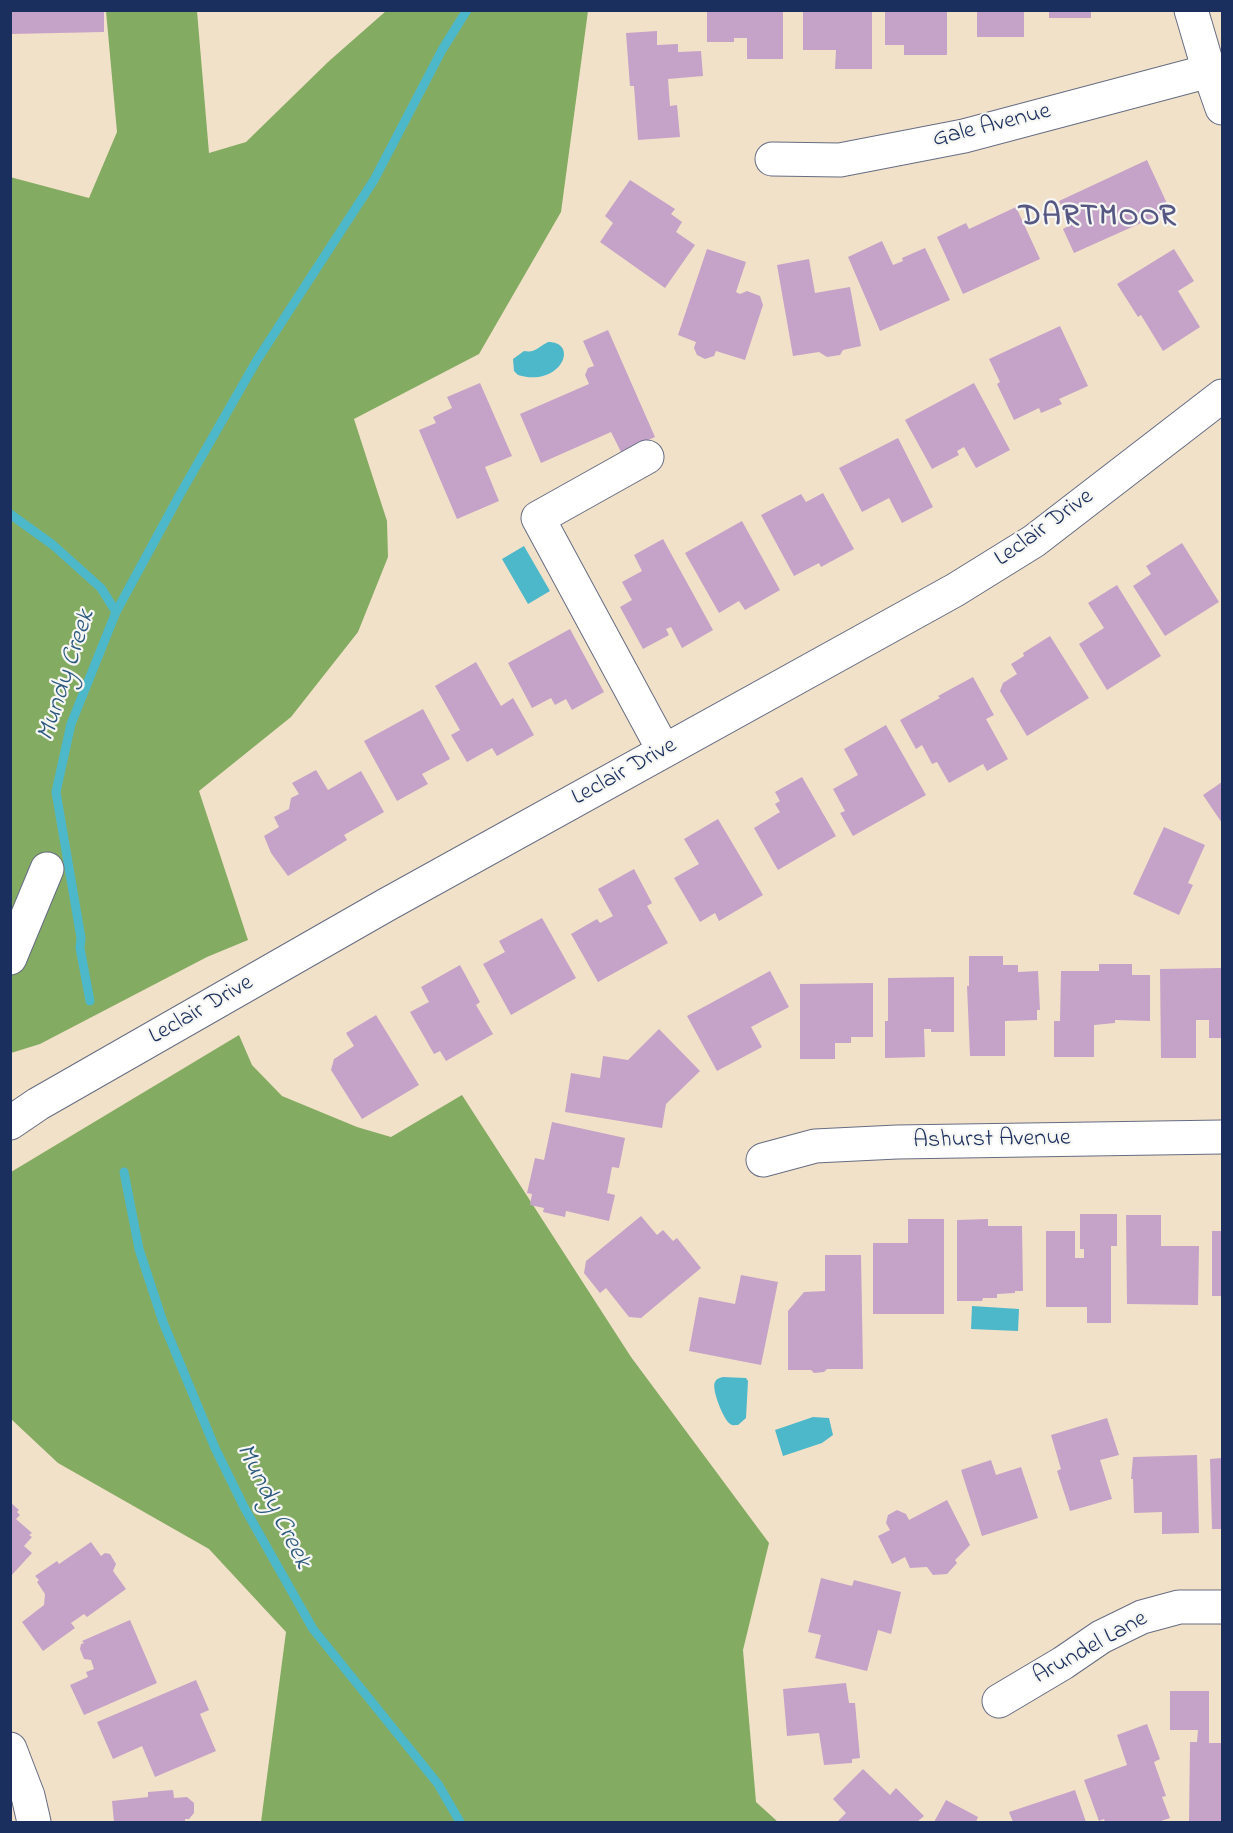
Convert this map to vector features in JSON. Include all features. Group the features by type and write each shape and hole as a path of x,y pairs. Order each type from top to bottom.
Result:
{"street":[{"path":"1191,10 1222,108"},
{"name":"Gale Avenue","path":"772,159 840,160 964,136 1209,71"},
{"name":"Leclair Drive","path":"10,1123 38,1104 386,905 1002,562 1034,541 1222,396"},
{"path":"647,457 538,518 664,752"},
{"path":"10,958 47,869"},
{"name":"Ashurst Avenue","path":"763,1160 815,1146 897,1142 1222,1137"},
{"name":"Arundel Lane","path":"999,1701 1063,1663 1101,1637 1142,1617 1179,1607 1222,1607"},
{"path":"10,1749 28,1796 34,1822"}],"green space":[{"path":"106,11 197,11 209,153 246,142 328,62 386,11 588,11 561,212 479,354 354,419 387,521 388,557 358,632 291,717 199,791 248,940 207,957 40,1044 11,1053 10,177 89,198 117,132"},
{"path":"239,1035 252,1065 282,1096 357,1127 391,1137 462,1095 631,1357 769,1543 743,1650 756,1802 778,1822 261,1822 286,1632 209,1549 58,1463 11,1419 11,1172"}],"water":[{"path":"548,342 558,344 563,349 564,356 555,370 533,377 518,375 514,371 513,359 524,351 534,350"},
{"path":"524,546 550,591 528,604 502,559"},
{"path":"972,1306 1019,1309 1018,1331 971,1329"},
{"path":"723,1377 746,1378 748,1381 746,1418 738,1425 731,1425 727,1420 716,1396 715,1382"},
{"path":"813,1417 829,1418 833,1435 822,1443 783,1456 775,1430"}],"building":[{"path":"10,10 104,10 104,32 10,34"},
{"path":"707,10 783,10 783,59 747,59 747,38 734,38 734,42 707,42"},
{"path":"803,10 872,10 872,69 835,69 836,50 803,50"},
{"path":"885,10 947,10 947,55 904,55 904,45 885,45"},
{"path":"977,10 1024,10 1024,37 977,37"},
{"path":"1049,10 1091,10 1091,18 1049,18"},
{"path":"657,31 657,45 678,44 678,52 701,51 703,76 668,79 670,106 677,105 680,137 638,140 634,86 630,86 626,33"},
{"path":"1147,160 1170,210 1074,253 1063,229 1070,225 1059,201"},
{"path":"630,180 675,209 671,214 682,222 676,232 695,245 665,288 600,242 613,223 605,216"},
{"path":"1016,207 1040,259 963,294 937,237 966,223 969,229"},
{"path":"882,241 893,265 903,261 902,258 925,248 950,300 880,331 848,257"},
{"path":"707,249 746,262 736,292 740,294 747,291 760,296 763,305 745,360 716,351 714,356 705,359 697,355 694,348 696,342 678,335"},
{"path":"1174,249 1194,281 1178,291 1200,327 1163,351 1141,315 1138,317 1117,284"},
{"path":"809,259 815,293 850,287 861,346 843,350 840,355 827,357 819,352 793,356 777,265"},
{"path":"1060,326 1088,386 1059,399 1062,404 1041,413 1039,408 1014,420 997,384 1000,382 989,359"},
{"path":"608,330 655,437 621,452 611,432 541,463 520,414 589,384 585,375 588,368 594,366 583,341"},
{"path":"480,383 512,456 485,467 499,501 457,519 419,430 436,423 433,417 452,408 447,397"},
{"path":"974,383 1010,450 976,468 964,447 957,451 959,455 932,469 905,420"},
{"path":"898,438 933,507 902,523 889,498 862,512 839,468"},
{"path":"823,493 854,549 821,567 819,563 794,576 761,515 801,494 806,502"},
{"path":"742,521 780,590 745,610 739,601 719,613 685,553"},
{"path":"663,539 713,630 682,648 671,627 666,629 669,635 643,649 620,607 632,600 622,582 642,571 634,555"},
{"path":"1182,543 1219,602 1165,636 1133,586 1151,574 1146,566"},
{"path":"1117,585 1161,656 1107,690 1079,644 1104,628 1088,603"},
{"path":"570,629 604,692 572,710 566,699 555,705 551,698 532,708 508,663"},
{"path":"1050,636 1089,698 1027,736 1000,691 1003,683 1017,674 1011,664 1024,656 1023,653"},
{"path":"476,662 501,706 513,698 534,735 497,756 492,748 467,762 451,735 460,730 435,686"},
{"path":"973,677 994,715 986,719 1008,759 987,771 983,764 949,783 937,762 932,764 922,745 916,749 900,720"},
{"path":"423,709 450,759 422,774 428,784 397,801 364,741"},
{"path":"886,725 926,795 853,836 840,813 845,811 833,789 858,775 844,749"},
{"path":"316,770 328,790 361,771 384,812 344,835 347,840 288,876 271,853 264,836 279,827 274,817 289,809 291,798 299,794 292,783"},
{"path":"802,777 836,836 778,870 754,828 780,812 775,804 780,801 775,792"},
{"path":"1222,782 1222,823 1203,795"},
{"path":"718,819 763,895 719,921 715,913 700,922 674,878 699,864 684,839"},
{"path":"1164,827 1205,845 1188,883 1193,885 1179,915 1133,894"},
{"path":"634,869 652,903 647,906 668,943 598,982 571,934 597,919 600,923 613,916 598,889"},
{"path":"542,918 576,978 511,1015 483,964 505,952 499,941"},
{"path":"969,956 1003,956 1003,965 1018,965 1018,972 1038,971 1040,1010 1037,1010 1037,1020 1005,1021 1005,1056 970,1056 967,986 969,986"},
{"path":"1099,964 1132,964 1132,975 1150,975 1150,1021 1115,1020 1115,1023 1094,1025 1094,1057 1054,1057 1054,1021 1060,1021 1061,971 1099,971"},
{"path":"460,965 480,1002 476,1005 493,1034 446,1061 440,1051 434,1054 410,1012 429,1002 421,987"},
{"path":"1222,968 1222,1038 1209,1038 1209,1020 1196,1020 1196,1058 1161,1058 1160,969"},
{"path":"770,971 789,1007 751,1027 762,1047 717,1071 687,1016"},
{"path":"954,977 954,1032 931,1032 931,1029 924,1029 925,1057 885,1058 888,978"},
{"path":"873,983 873,1037 851,1037 851,1043 835,1043 835,1059 800,1059 800,984"},
{"path":"376,1015 419,1085 362,1119 331,1070 334,1059 354,1046 346,1033"},
{"path":"659,1029 700,1071 666,1104 662,1128 565,1112 571,1073 600,1078 603,1056 628,1060"},
{"path":"552,1122 625,1138 619,1168 612,1167 607,1193 615,1195 609,1221 566,1211 565,1217 543,1212 544,1208 530,1205 532,1194 527,1193 535,1158 544,1160"},
{"path":"1080,1214 1117,1214 1117,1246 1111,1246 1111,1323 1087,1323 1087,1307 1046,1307 1046,1231 1075,1231 1075,1258 1084,1258 1084,1249 1080,1249"},
{"path":"1126,1215 1161,1215 1161,1246 1199,1246 1198,1305 1127,1304"},
{"path":"641,1216 657,1235 663,1230 673,1241 677,1238 701,1268 641,1318 629,1317 606,1288 600,1293 584,1273 586,1261"},
{"path":"908,1219 944,1219 944,1314 873,1314 873,1243 908,1243"},
{"path":"988,1219 988,1226 1022,1226 1023,1291 997,1294 997,1298 983,1298 982,1301 957,1301 957,1220"},
{"path":"1212,1231 1222,1231 1222,1296 1212,1296"},
{"path":"825,1255 861,1255 863,1369 827,1369 824,1372 814,1373 811,1370 788,1370 788,1311 804,1292 825,1291"},
{"path":"741,1275 778,1282 761,1365 689,1351 699,1297 735,1304"},
{"path":"1107,1418 1119,1455 1100,1460 1112,1499 1070,1511 1057,1471 1061,1469 1051,1435"},
{"path":"1197,1455 1199,1533 1162,1534 1162,1512 1134,1513 1133,1479 1131,1479 1133,1457"},
{"path":"1222,1458 1222,1529 1212,1529 1210,1459"},
{"path":"991,1460 996,1475 1021,1467 1038,1518 982,1536 961,1470"},
{"path":"947,1500 970,1545 955,1560 957,1563 947,1574 933,1575 927,1567 910,1568 905,1557 892,1564 878,1536 890,1530 886,1523 888,1515 897,1510 906,1514 909,1520"},
{"path":"10,1502 19,1510 17,1512 20,1515 16,1519 32,1533 29,1535 32,1537 24,1546 32,1553 10,1577"},
{"path":"91,1542 101,1556 105,1553 110,1554 116,1564 113,1571 126,1589 87,1617 84,1614 71,1623 75,1628 43,1651 22,1622 44,1605 45,1594 35,1576 57,1561 59,1564"},
{"path":"821,1578 852,1586 854,1580 901,1592 891,1634 878,1630 867,1671 815,1658 821,1635 808,1632"},
{"path":"130,1620 157,1683 84,1715 70,1685 88,1677 86,1672 94,1669 91,1660 84,1659 80,1649 81,1644 84,1643 82,1641"},
{"path":"196,1680 209,1710 200,1714 216,1751 155,1777 142,1746 113,1759 97,1722"},
{"path":"846,1683 849,1703 855,1703 860,1758 852,1759 852,1763 824,1765 819,1733 787,1736 783,1689"},
{"path":"1170,1691 1209,1691 1209,1743 1222,1743 1222,1822 1189,1822 1190,1742 1197,1742 1198,1730 1170,1730"},
{"path":"1147,1724 1160,1759 1154,1762 1166,1796 1162,1797 1170,1818 1158,1822 1105,1822 1104,1819 1099,1821 1084,1780 1127,1765 1117,1735"},
{"path":"863,1769 890,1795 896,1788 924,1816 917,1822 837,1822 846,1813 833,1799"},
{"path":"173,1790 174,1798 187,1797 194,1803 194,1813 189,1819 185,1819 185,1822 114,1822 112,1801 148,1797 148,1792"},
{"path":"1075,1790 1086,1822 1013,1822 1009,1812"},
{"path":"946,1800 978,1817 976,1822 934,1822"}],"waterway":[{"path":"90,1001 56,792 71,724 116,612 179,496 257,360 374,180 442,50 467,10"},
{"name":"Mundy Creek","path":"10,514 53,545 101,588 116,612"},
{"name":"Mundy Creek","path":"124,1172 139,1249 163,1322 215,1448 244,1507 313,1629 438,1784 460,1822"}],"district":[{"name":"DARTMOOR","path":"1098,219"}]}
